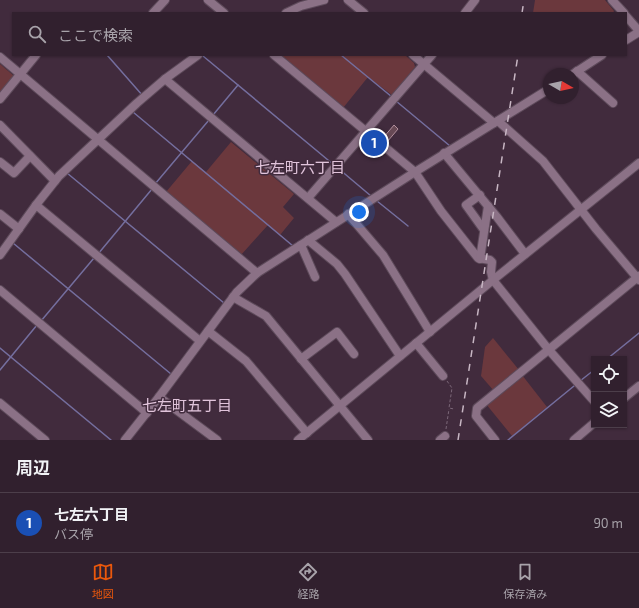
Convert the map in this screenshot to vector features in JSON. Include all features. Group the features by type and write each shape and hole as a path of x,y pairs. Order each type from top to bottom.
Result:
{"street":[{"path":"155,12 165,0"},
{"path":"208,0 223,12"},
{"path":"288,12 301,6 324,0"},
{"path":"348,0 363,12"},
{"path":"466,12 475,0"},
{"path":"612,0 623,12"},
{"path":"627,17 639,31 627,39"},
{"path":"0,99 35,56"},
{"path":"0,255 55,181 136,103 197,56"},
{"path":"275,56 415,172 441,211 478,258 490,260 492,262 491,272 493,280 549,350 591,398"},
{"path":"414,56 543,161 581,210 638,278 478,408 476,416 495,440"},
{"path":"308,198 431,56"},
{"path":"579,69 600,56"},
{"path":"0,57 257,273"},
{"path":"579,75 613,103"},
{"path":"165,79 336,222"},
{"path":"125,440 147,413 233,297 257,273 444,153 543,93"},
{"path":"0,125 55,181"},
{"path":"444,153 488,206 524,254"},
{"path":"0,162 14,173 30,156"},
{"path":"298,440 524,254 639,163"},
{"path":"480,196 466,205 484,230"},
{"path":"36,205 200,341"},
{"path":"480,259 488,206"},
{"path":"0,214 19,229"},
{"path":"348,214 383,255 430,332"},
{"path":"304,243 315,277"},
{"path":"304,243 337,264 400,356"},
{"path":"0,290 147,413"},
{"path":"233,297 266,316 368,440"},
{"path":"208,331 246,361 307,433"},
{"path":"301,359 337,332 354,354"},
{"path":"416,344 443,376"},
{"path":"627,396 639,386"},
{"path":"159,397 217,440"},
{"path":"0,403 45,440"},
{"path":"574,440 591,426"}],"path":[{"path":"442,438 452,388 443,376"},
{"path":"449,408 454,409"}],"shaded area":[{"path":"535,0 605,0 614,11 614,12 533,12"},
{"path":"281,56 406,56 414,63 415,67 392,95 368,77 343,108"},
{"path":"0,64 14,76 0,93"},
{"path":"231,142 294,194 283,207 294,218 280,235 268,225 241,255 166,192 192,161 206,172"},
{"path":"493,338 519,370 494,391 481,376 485,347"},
{"path":"522,375 547,407 512,436 486,404"}],"building":[{"path":"394,125 398,129 387,142 383,138"}],"waterway":[{"path":"108,56 143,96"},
{"path":"203,56 334,165"},
{"path":"342,56 392,97"},
{"path":"213,115 238,85"},
{"path":"396,101 450,146"},
{"path":"133,112 293,246"},
{"path":"155,184 209,120"},
{"path":"339,169 371,196"},
{"path":"67,173 224,303"},
{"path":"98,254 152,189"},
{"path":"377,201 408,226"},
{"path":"13,243 171,374"},
{"path":"41,321 94,258"},
{"path":"0,370 37,325"},
{"path":"611,356 639,333"},
{"path":"0,348 111,440"},
{"path":"580,381 591,372"},
{"path":"508,440 574,386"}],"railway":[{"path":"522,12 524,0"},
{"path":"458,440 518,56"}],"place":[{"name":"七左六丁目","path":"374,143"}],"district":[{"name":"七左町六丁目","path":"300,167"},
{"name":"七左町五丁目","path":"187,405"}]}
